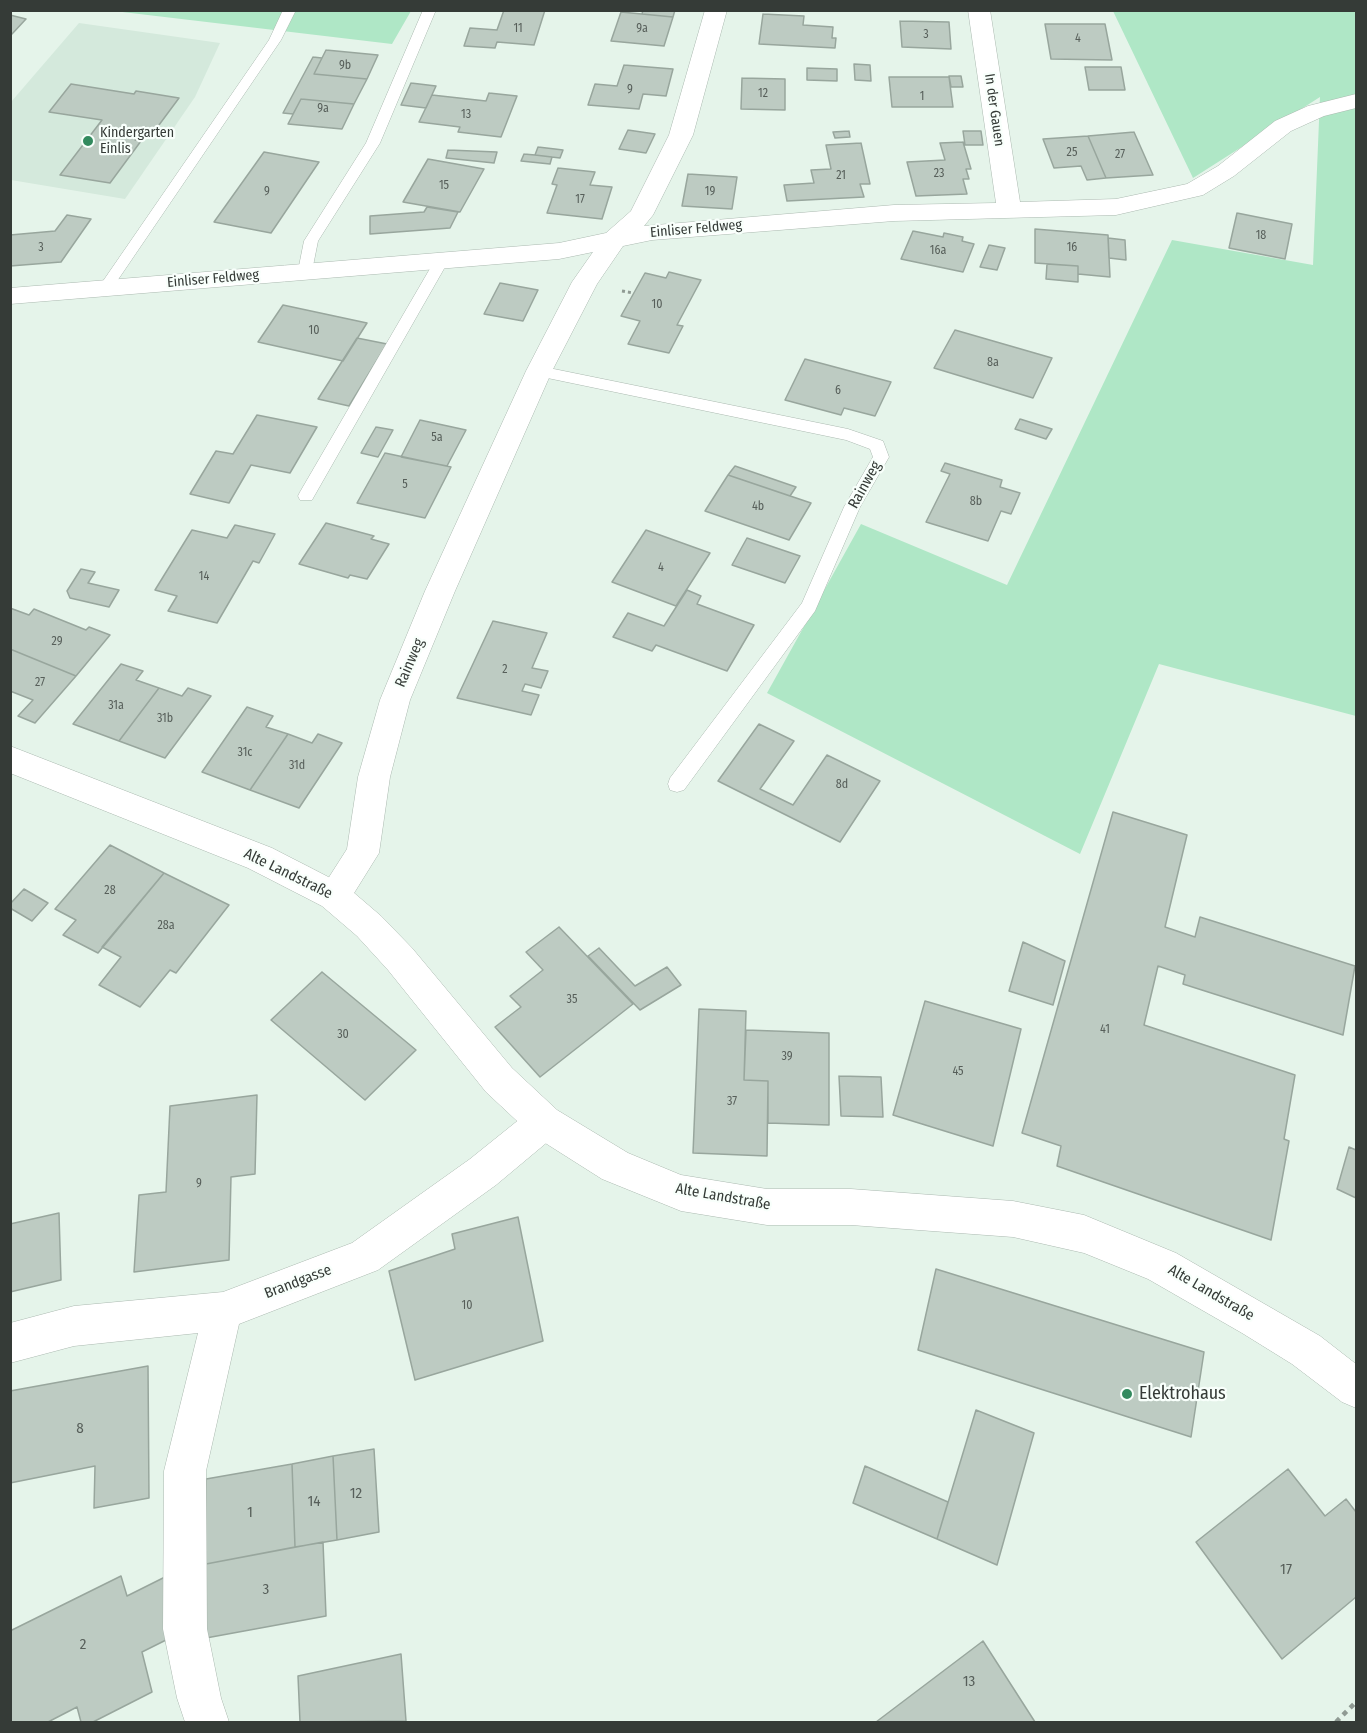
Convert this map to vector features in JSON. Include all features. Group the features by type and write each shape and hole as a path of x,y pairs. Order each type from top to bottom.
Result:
{"street":[{"name":"Rainweg","path":"334,896 363,853 374,777 395,700 445,580 539,371 592,268 615,239 642,215 681,135 716,10"},
{"name":"In der Gauen","path":"979,10 1009,210"},
{"name":"Einliser Feldweg","path":"10,296 559,251 652,231 894,213 1116,207 1195,190 1226,171 1283,126 1316,111 1356,101"},
{"name":"Alte Landstraße","path":"10,759 260,858 334,896 369,926 400,959 499,1080 544,1122 615,1166 681,1193 767,1207 851,1207 1013,1219 1084,1234 1162,1266 1256,1319 1306,1350 1356,1388"},
{"name":"Brandgasse","path":"10,1343 74,1326 223,1311 364,1257 483,1172 544,1122"},
{"path":"207,1722 185,1629 185,1471 223,1311"}],"lane":[{"path":"106,287 275,40 290,10"},
{"path":"305,271 311,241 373,143 430,10"},
{"path":"306,496 442,260"},
{"name":"Rainweg","path":"539,371 848,435 877,445 881,457 852,507 809,606 677,784"}],"path":[{"path":"1336,1722 1356,1702"}],"shaded area":[{"name":"Kindergarten Einlis","path":"79,23 220,43 195,97 125,199 11,180 11,102"}],"green space":[{"path":"114,11 411,11 392,44"},
{"path":"1113,11 1356,11 1356,716 1159,664 1080,854 767,693 861,524 1007,585 1172,240 1313,265 1320,97 1193,178"}],"building":[{"path":"504,10 545,10 534,45 497,42 495,48 464,46 470,28 497,30"},
{"path":"643,10 675,10 673,17 642,14"},
{"path":"621,12 673,17 664,46 611,41"},
{"path":"763,14 804,16 803,25 833,27 832,38 836,38 835,48 759,44"},
{"path":"10,15 26,19 12,34 10,34"},
{"path":"900,21 949,22 951,49 902,47"},
{"path":"1045,24 1105,24 1112,60 1051,59"},
{"path":"326,50 378,55 367,79 314,74"},
{"path":"313,57 322,58 314,74 367,79 354,104 301,99 293,114 283,113"},
{"path":"854,64 870,65 871,81 855,80"},
{"path":"624,65 673,69 666,96 643,94 639,109 588,105 595,84 617,86"},
{"path":"1085,67 1121,67 1125,90 1089,90"},
{"path":"807,68 837,69 837,81 807,80"},
{"path":"949,76 961,76 963,87 951,87"},
{"path":"889,77 949,77 953,107 892,107"},
{"path":"742,78 785,79 785,110 741,109"},
{"path":"411,83 436,86 426,108 401,105"},
{"path":"71,84 134,94 136,91 179,98 156,129 144,127 135,140 141,141 110,183 60,175 102,120 49,112"},
{"path":"489,93 517,96 501,137 458,132 460,127 419,122 432,95 486,101"},
{"path":"301,99 354,104 342,129 288,124"},
{"path":"628,130 655,134 646,153 619,149"},
{"path":"849,131 850,137 835,138 833,132"},
{"path":"963,131 981,131 983,145 965,145"},
{"path":"1134,132 1153,175 1106,178 1088,136"},
{"path":"1088,136 1106,178 1087,180 1081,166 1054,168 1043,139"},
{"path":"963,142 971,169 966,169 969,179 963,179 967,194 916,196 907,162 945,160 940,143"},
{"path":"861,143 870,184 860,184 864,197 787,201 784,185 814,183 811,170 831,169 826,145"},
{"path":"538,147 563,150 560,158 535,155"},
{"path":"448,150 497,152 494,163 446,158"},
{"path":"264,152 319,162 271,233 214,222"},
{"path":"524,154 552,157 550,164 521,161"},
{"path":"428,159 484,169 460,212 403,202"},
{"path":"558,168 595,172 590,185 612,187 602,219 547,213 557,185 552,184"},
{"path":"688,174 737,177 732,209 682,206"},
{"path":"427,207 458,212 450,228 370,234 370,216 424,212"},
{"path":"1237,213 1292,224 1285,259 1229,248"},
{"path":"67,215 91,219 61,262 10,266 10,235 55,231"},
{"path":"1035,229 1108,235 1110,277 1078,274 1078,266 1035,263"},
{"path":"913,231 943,237 944,233 963,237 962,241 974,244 963,272 901,259"},
{"path":"1108,238 1125,240 1126,260 1109,258"},
{"path":"989,245 1005,248 997,270 980,267"},
{"path":"1047,264 1078,266 1078,282 1046,279"},
{"path":"669,272 701,280 677,325 683,326 669,353 628,344 640,321 621,316 645,273 666,278"},
{"path":"500,283 538,290 523,321 484,314"},
{"path":"283,305 367,323 343,361 258,342"},
{"path":"955,330 1052,358 1033,398 934,368"},
{"path":"357,338 387,344 349,406 318,399"},
{"path":"805,359 891,382 875,416 844,408 841,415 785,400"},
{"path":"257,415 317,427 290,473 251,465 229,503 190,494 216,451 233,454"},
{"path":"1020,419 1052,429 1046,439 1015,429"},
{"path":"420,420 466,430 447,466 401,457"},
{"path":"376,427 393,430 378,457 361,453"},
{"path":"385,453 451,467 425,518 357,503"},
{"path":"945,463 1002,480 1000,487 1020,493 1011,514 1001,511 988,541 926,522 950,474 941,471"},
{"path":"735,466 796,487 790,496 728,475"},
{"path":"728,475 811,503 789,540 705,511"},
{"path":"326,523 374,536 371,539 389,544 367,579 350,575 348,578 299,564"},
{"path":"235,525 275,534 259,563 253,561 217,623 168,611 177,596 155,590 192,530 227,538"},
{"path":"646,530 710,553 676,606 612,582"},
{"path":"747,538 800,556 785,583 732,565"},
{"path":"81,569 95,572 88,583 119,590 109,607 70,598 67,591"},
{"path":"687,590 701,596 697,604 754,625 727,671 656,645 652,651 613,637 628,613 664,626"},
{"path":"10,608 29,615 34,609 86,630 89,627 110,635 76,676 10,649"},
{"path":"493,621 547,633 532,668 548,671 541,688 525,684 522,691 539,695 531,715 457,698"},
{"path":"10,649 76,676 35,723 18,716 33,700 10,691"},
{"path":"121,664 143,671 136,680 159,688 119,741 73,724"},
{"path":"159,688 182,696 188,688 211,696 165,758 119,741"},
{"path":"247,707 273,716 266,727 288,734 250,790 202,772"},
{"path":"759,724 794,741 760,789 793,805 827,755 880,781 840,842 718,781"},
{"path":"288,734 312,743 318,734 342,743 299,808 250,790"},
{"path":"1113,812 1187,835 1165,927 1195,937 1200,917 1355,966 1343,1035 1183,984 1185,975 1158,966 1144,1025 1295,1075 1284,1139 1289,1141 1271,1240 1057,1166 1061,1146 1022,1133"},
{"path":"110,845 164,873 98,953 63,935 76,920 55,909"},
{"path":"164,873 229,905 176,973 170,970 140,1007 99,985 121,957 102,947"},
{"path":"24,889 48,903 32,921 10,908 10,904"},
{"path":"559,927 633,1004 540,1077 495,1027 521,1007 510,996 543,970 526,952"},
{"path":"1023,942 1065,961 1053,1005 1009,991"},
{"path":"599,948 635,986 667,967 681,985 640,1010 588,956"},
{"path":"322,972 416,1050 365,1100 271,1020"},
{"path":"925,1001 1021,1029 993,1146 893,1115"},
{"path":"699,1009 746,1011 744,1080 768,1081 767,1156 693,1153"},
{"path":"746,1030 829,1033 829,1125 768,1123 768,1081 744,1080"},
{"path":"839,1076 881,1077 883,1117 841,1116"},
{"path":"257,1095 255,1174 231,1177 229,1260 134,1272 139,1195 166,1192 170,1106"},
{"path":"1349,1147 1356,1150 1356,1198 1337,1189"},
{"path":"59,1213 61,1280 10,1292 10,1224"},
{"path":"518,1217 543,1341 415,1380 389,1271 455,1249 452,1234"},
{"name":"Elektrohaus","path":"936,1269 1204,1352 1191,1437 918,1350"},
{"path":"148,1366 149,1498 94,1508 95,1466 10,1483 10,1391"},
{"path":"976,1410 1034,1433 997,1565 937,1539"},
{"path":"374,1449 379,1532 337,1540 333,1456"},
{"path":"333,1456 337,1540 295,1547 292,1464"},
{"path":"292,1464 295,1547 206,1564 206,1479"},
{"path":"865,1466 948,1502 937,1539 853,1503"},
{"path":"1288,1469 1325,1516 1346,1499 1356,1512 1356,1597 1282,1659 1196,1542"},
{"path":"323,1542 326,1616 206,1638 206,1564"},
{"path":"121,1576 127,1596 165,1577 170,1638 142,1652 152,1692 93,1722 81,1722 77,1707 48,1722 10,1722 10,1631"},
{"path":"983,1641 1035,1722 876,1722"},
{"path":"401,1654 406,1721 300,1722 298,1676"}],"place":[{"name":"Kindergarten Einlis","path":"88,141"},
{"name":"Elektrohaus","path":"1127,1394"}]}
